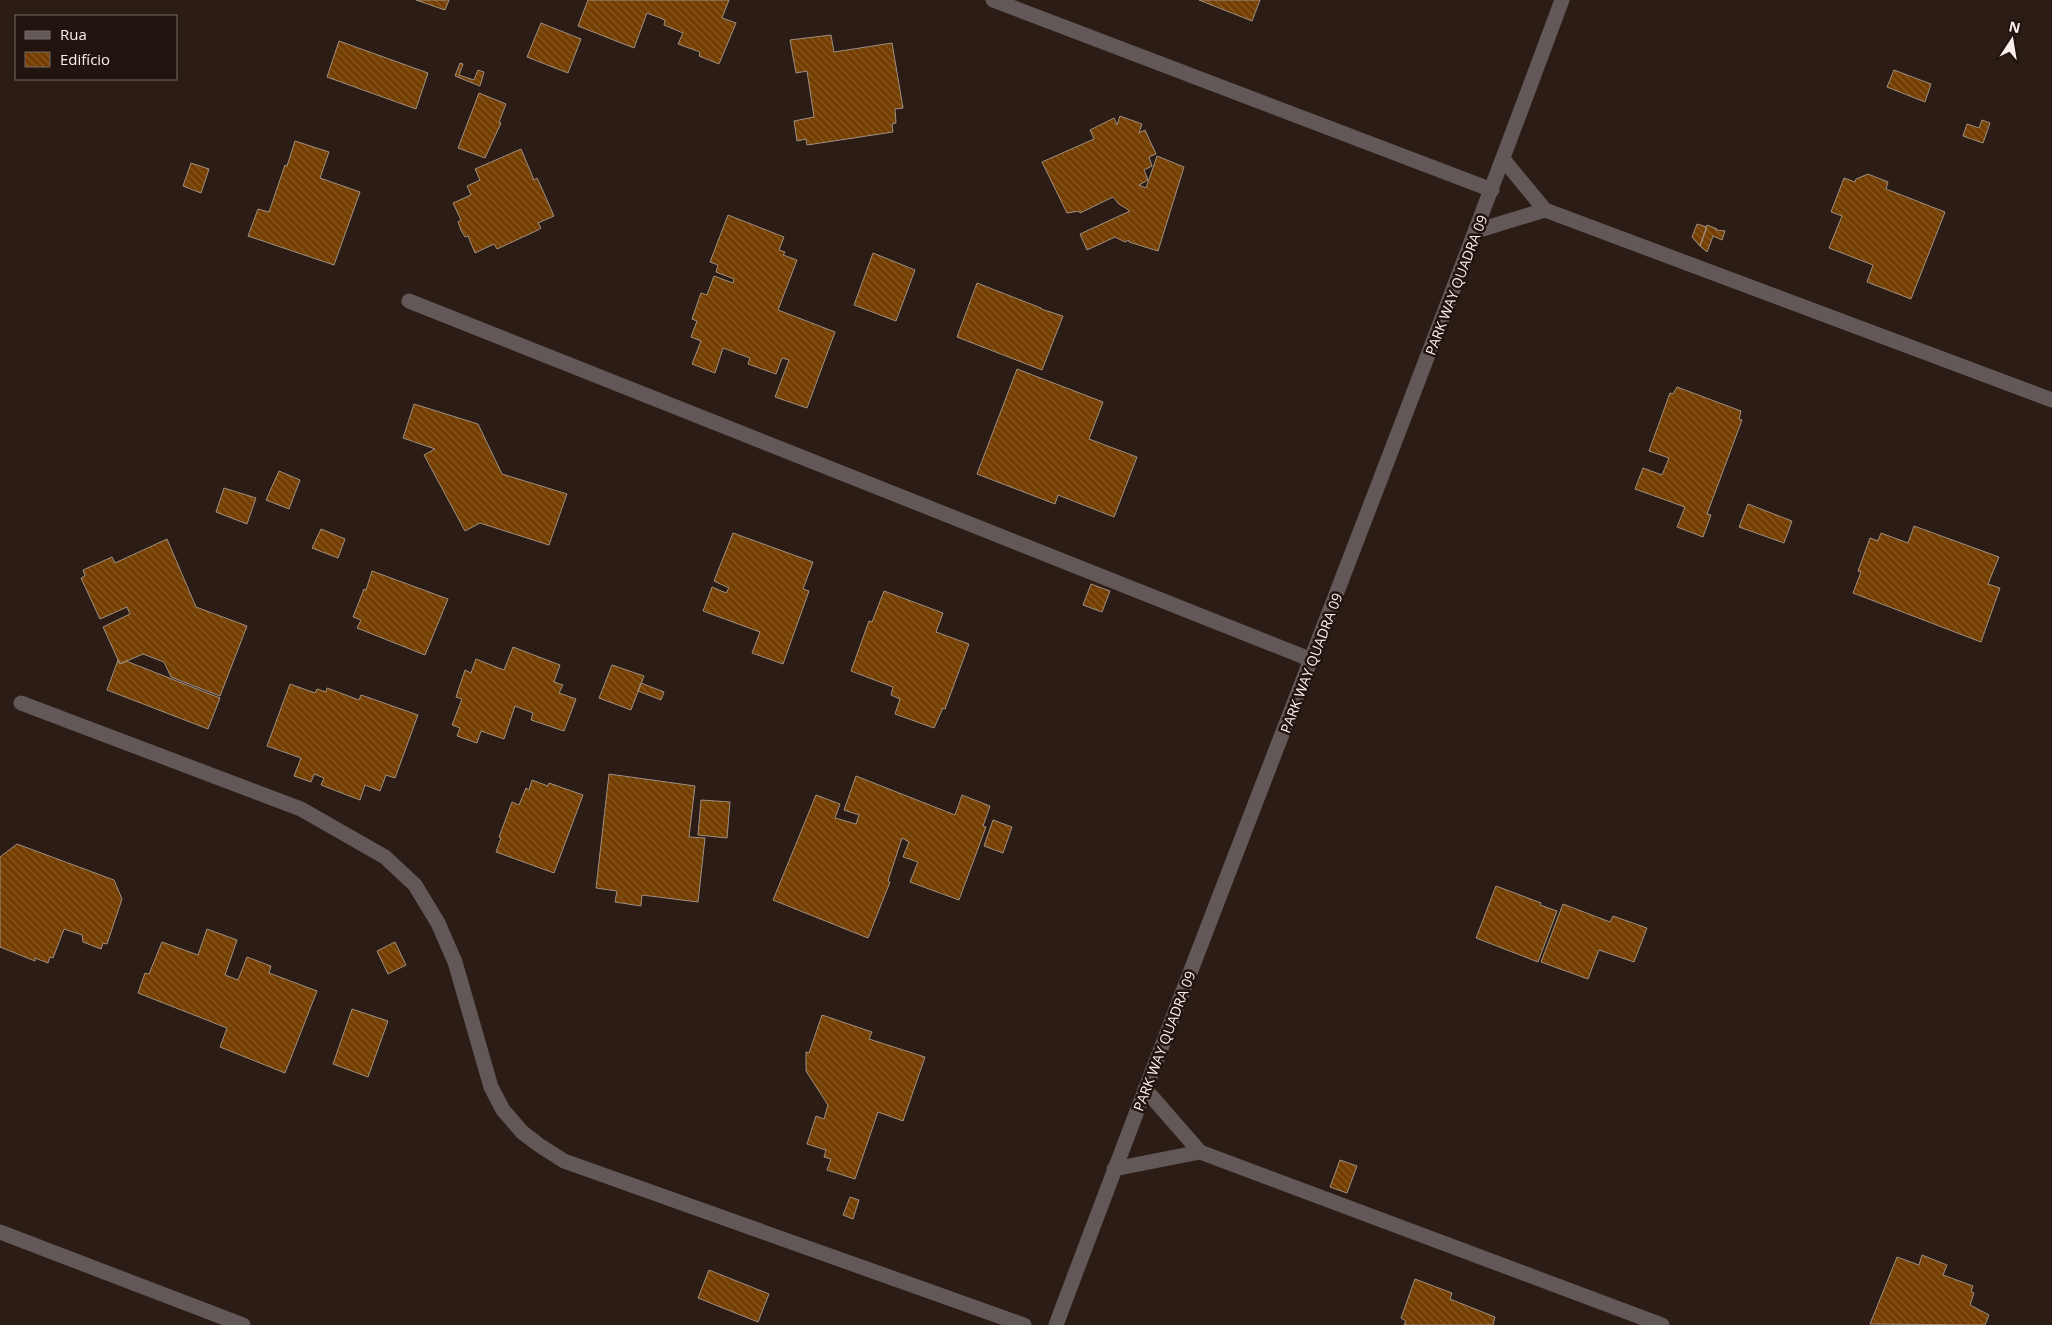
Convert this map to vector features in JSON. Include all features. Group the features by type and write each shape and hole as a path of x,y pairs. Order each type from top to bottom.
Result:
{"street":[{"path":"994,0 1492,190"},
{"name":"PARK WAY QUADRA 09","path":"1056,1325 1145,1089 1492,190 1562,0"},
{"path":"1503,159 1545,210 2052,400"},
{"path":"1476,231 1545,210"},
{"path":"409,301 1312,660"},
{"path":"21,703 301,809 385,857 415,885 438,923 455,962 491,1087 503,1110 522,1132 539,1146 564,1161 1024,1325"},
{"path":"1145,1089 1200,1152 1662,1325"},
{"path":"1114,1170 1200,1152"},
{"path":"0,1232 243,1325"}],"building":[{"path":"416,0 449,0 445,10"},
{"path":"588,0 729,0 722,18 736,23 719,64 699,56 700,52 678,44 683,33 664,25 665,20 647,13 634,48 578,26"},
{"path":"1199,0 1260,0 1252,21"},
{"path":"541,23 581,39 568,73 527,57"},
{"path":"831,35 834,52 892,43 903,108 895,109 896,123 892,124 893,132 807,145 806,139 797,141 794,121 814,117 807,71 796,73 790,40"},
{"path":"339,41 428,73 416,109 327,77"},
{"path":"460,63 463,64 459,75 474,80 478,70 484,72 480,86 455,76"},
{"path":"1894,70 1931,84 1925,102 1887,87"},
{"path":"479,93 506,104 499,122 501,123 485,158 458,148"},
{"path":"1120,116 1142,124 1139,133 1145,130 1156,154 1149,157 1152,166 1144,170 1148,180 1139,185 1146,188 1157,156 1184,167 1158,251 1129,242 1129,240 1125,242 1115,237 1087,250 1080,234 1130,211 1119,204 1113,197 1080,213 1079,211 1067,213 1042,162 1094,139 1090,130 1114,118 1117,125"},
{"path":"1982,120 1990,123 1983,143 1963,136 1967,124 1979,128"},
{"path":"295,141 329,152 320,178 360,192 334,265 248,236 258,209 269,212"},
{"path":"521,149 534,180 537,178 554,216 538,223 541,228 538,230 497,249 494,244 475,253 468,236 465,237 461,230 458,222 461,220 453,203 471,195 467,186 480,180 475,169"},
{"path":"191,163 209,169 201,193 183,186"},
{"path":"1868,174 1888,182 1886,189 1945,212 1911,299 1867,282 1873,265 1829,248 1842,216 1831,212 1844,178 1855,182 1856,179"},
{"path":"728,215 784,237 779,250 785,252 783,255 797,260 778,310 835,332 807,408 775,397 789,360 782,358 776,374 748,364 750,358 723,348 715,373 692,364 701,341 691,337 697,321 692,319 701,293 707,295 714,276 733,283 734,279 716,272 718,265 710,262"},
{"path":"1697,224 1707,227 1700,246 1692,237"},
{"path":"1707,225 1716,230 1725,231 1722,240 1713,236 1707,252 1700,246"},
{"path":"873,253 915,270 896,321 854,305"},
{"path":"977,283 1063,316 1042,370 957,337"},
{"path":"1017,369 1103,402 1089,439 1137,457 1114,517 1058,495 1055,504 977,474"},
{"path":"1677,387 1741,411 1739,419 1742,420 1707,514 1711,515 1703,537 1677,527 1685,507 1635,489 1643,468 1662,475 1669,458 1649,451 1670,393 1673,394"},
{"path":"414,404 478,424 502,474 567,494 549,545 480,523 465,531 424,455 435,449 403,438"},
{"path":"279,471 300,480 289,509 266,500"},
{"path":"224,488 256,498 247,524 216,512"},
{"path":"1748,504 1792,521 1784,543 1739,527"},
{"path":"1914,526 1999,557 1988,584 2000,588 1981,642 1853,593 1861,572 1858,571 1870,538 1878,541 1881,533 1908,543"},
{"path":"321,529 345,539 338,558 312,548"},
{"path":"733,533 813,562 803,589 809,591 783,664 752,653 760,632 703,611 712,587 726,593 729,588 714,581"},
{"path":"167,539 196,607 247,626 220,696 171,677 164,662 143,654 120,664 103,627 130,614 127,607 100,619 81,578 85,576 83,570 112,557 115,563"},
{"path":"372,571 448,599 425,655 357,628 361,620 353,617 364,589 366,590"},
{"path":"1091,584 1110,591 1102,612 1083,605"},
{"path":"884,591 943,613 936,632 969,644 945,709 943,708 934,728 895,714 900,699 891,695 893,687 851,671 869,621 872,622"},
{"path":"513,647 560,665 554,682 563,685 559,693 576,699 564,731 531,720 533,713 515,706 504,739 481,731 477,743 457,736 460,728 452,725 462,699 456,697 465,670 471,673 476,659 504,670"},
{"path":"118,660 120,664 126,661 220,698 208,729 107,690"},
{"path":"612,665 644,676 631,710 599,698"},
{"path":"641,683 664,692 661,700 638,691"},
{"path":"290,684 315,693 317,689 326,692 327,688 359,700 361,695 418,715 395,778 386,775 380,791 365,785 360,800 321,785 324,778 314,774 311,782 294,776 301,758 267,746"},
{"path":"609,774 695,786 689,837 705,838 698,902 642,895 641,906 615,902 617,891 596,888"},
{"path":"856,776 955,815 962,795 990,806 983,826 986,827 959,900 910,882 918,862 903,857 909,842 902,838 888,881 890,882 868,938 773,900 816,795 840,804 835,818 856,824 859,815 844,810"},
{"path":"532,780 548,786 549,783 583,795 554,873 496,852 501,838 499,837 512,802 519,805 526,788 529,790"},
{"path":"701,800 730,802 727,838 698,835"},
{"path":"993,820 1012,827 1003,853 984,846"},
{"path":"17,844 114,880 122,899 107,944 103,943 101,949 83,942 82,935 64,929 53,958 50,957 48,963 35,958 35,961 0,947 0,857"},
{"path":"1496,886 1557,911 1538,962 1476,938"},
{"path":"1563,904 1610,922 1613,916 1647,928 1634,962 1599,950 1588,979 1541,962"},
{"path":"207,929 237,940 225,975 238,980 247,957 271,966 269,973 317,991 285,1073 220,1047 227,1028 138,993 145,973 149,974 162,942 198,955"},
{"path":"395,942 406,965 388,974 377,951"},
{"path":"352,1009 388,1021 368,1077 333,1064"},
{"path":"822,1015 872,1032 869,1039 925,1057 903,1121 878,1112 855,1179 827,1170 831,1159 824,1157 826,1150 807,1144 816,1116 824,1119 828,1105 806,1071 806,1052 809,1053"},
{"path":"1340,1160 1357,1166 1347,1193 1330,1187"},
{"path":"850,1197 859,1200 853,1219 843,1215"},
{"path":"1922,1255 1947,1265 1943,1275 1973,1286 1971,1292 1974,1293 1970,1305 1989,1315 1985,1325 1870,1324 1897,1257 1919,1265"},
{"path":"709,1270 769,1294 758,1322 698,1298"},
{"path":"1415,1279 1452,1293 1450,1299 1495,1317 1493,1325 1404,1325 1406,1321 1401,1318"}]}
